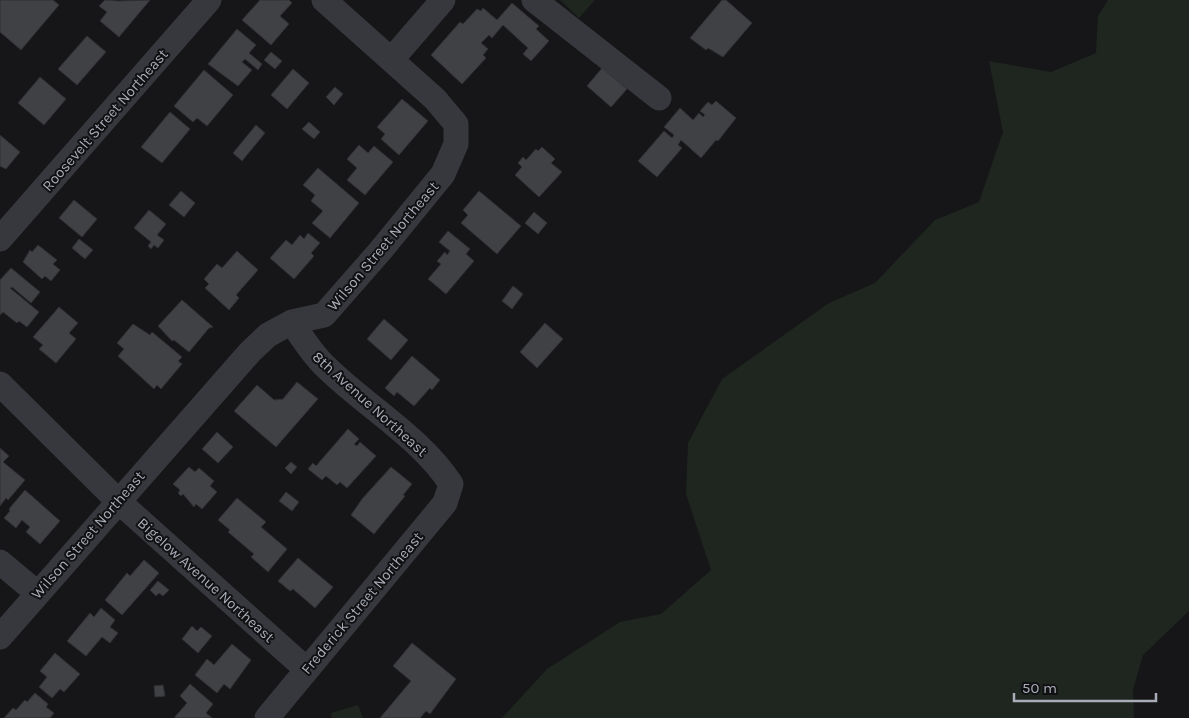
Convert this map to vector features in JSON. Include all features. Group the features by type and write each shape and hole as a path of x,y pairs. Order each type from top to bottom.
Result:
{"street":[{"name":"Roosevelt Street Northeast","path":"0,239 209,0"},
{"name":"Wilson Street Northeast","path":"0,637 250,352 268,335 292,322 324,315 381,250 443,174 456,144 456,124 435,99 324,0"},
{"path":"392,59 443,0"},
{"path":"534,0 659,98"},
{"name":"8th Avenue Northeast","path":"292,322 305,344 326,368 416,444 439,466 451,484"},
{"name":"Bigelow Avenue Northeast","path":"0,384 118,501 306,670"},
{"name":"Frederick Street Northeast","path":"267,718 445,504 451,484"},
{"path":"0,562 37,593"}],"shaded area":[{"path":"560,0 595,0 579,18"},
{"path":"1108,0 1189,0 1189,611 1143,655 1133,690 1134,718 502,718 547,669 620,622 661,614 711,570 686,494 688,443 722,379 829,303 875,283 935,220 979,202 1003,132 989,61 1051,72 1096,53 1098,16"},
{"path":"358,705 363,718 332,718 331,713"}],"building":[{"path":"0,0 53,0 59,5 21,50 0,32"},
{"path":"105,0 150,0 119,37 100,21 107,12 99,6"},
{"path":"260,0 289,0 292,3 280,16 289,24 271,45 242,20"},
{"path":"722,0 726,0 752,23 723,57 708,48 706,50 690,38"},
{"path":"512,3 539,26 536,29 549,41 531,61 523,54 528,48 503,25 492,38 489,35 481,43 488,49 483,55 486,58 462,84 431,55 460,22 463,24 477,9 481,11 483,8 497,20"},
{"path":"237,29 256,45 249,53 262,64 258,70 245,59 242,62 252,70 238,86 208,64"},
{"path":"87,36 106,52 77,85 58,69"},
{"path":"271,52 282,61 275,69 264,60"},
{"path":"602,68 627,89 611,107 587,86"},
{"path":"293,69 309,83 287,109 271,95"},
{"path":"204,70 233,95 207,126 197,118 193,122 174,106"},
{"path":"40,77 66,99 44,125 18,103"},
{"path":"335,87 343,94 334,105 326,97"},
{"path":"402,99 428,121 399,155 381,139 385,134 377,127"},
{"path":"716,101 736,118 718,141 716,140 701,158 681,140 678,145 682,148 657,177 638,161 664,131 672,138 674,135 664,127 680,108 693,120 699,113 703,117 705,115 700,111 708,102 712,105"},
{"path":"170,112 190,129 162,163 141,147"},
{"path":"309,122 320,132 314,139 302,129"},
{"path":"256,125 265,133 242,161 233,153"},
{"path":"0,135 20,152 6,169 0,166"},
{"path":"359,145 368,153 374,146 393,162 365,195 347,180 357,168 347,159"},
{"path":"542,147 555,159 551,163 562,172 539,197 515,175 522,167 518,163 523,157 526,160 536,149 538,151"},
{"path":"318,168 359,203 330,238 312,223 323,211 311,201 315,195 303,185"},
{"path":"181,191 195,203 184,217 169,205"},
{"path":"479,191 521,226 497,254 461,223 468,215 463,210"},
{"path":"74,200 97,219 82,237 59,218"},
{"path":"149,210 166,224 157,235 164,240 158,248 154,245 151,249 148,246 151,242 134,228"},
{"path":"534,212 547,223 538,234 525,223"},
{"path":"448,231 470,249 466,254 474,261 446,294 428,279 441,264 437,261 445,252 447,255 450,251 439,242"},
{"path":"308,233 320,243 311,253 314,256 294,279 270,258 286,240 292,245 300,235 304,239"},
{"path":"79,239 93,250 85,259 72,248"},
{"path":"38,245 57,260 53,264 60,270 51,281 45,276 42,279 23,262 30,250 32,252"},
{"path":"237,251 258,270 236,295 239,298 229,310 205,288 209,284 204,279 217,264 222,268"},
{"path":"11,268 40,292 31,303 12,287 10,288 39,312 27,327 19,321 17,323 3,312 0,315 0,280"},
{"path":"513,286 523,294 512,309 502,301"},
{"path":"182,300 213,327 209,328 189,352 174,340 172,341 158,326"},
{"path":"59,307 78,323 69,333 76,339 56,363 39,349 43,345 33,337"},
{"path":"384,319 408,340 391,360 367,339"},
{"path":"545,323 563,339 537,368 520,352"},
{"path":"133,324 150,335 152,332 182,357 178,361 182,364 161,389 157,385 154,389 118,356 124,349 117,343"},
{"path":"412,356 440,380 414,406 397,392 394,396 385,388"},
{"path":"297,382 318,399 276,447 234,411 257,385 274,400 283,399"},
{"path":"348,429 359,439 354,444 357,446 360,442 376,456 347,488 340,482 337,485 326,476 322,480 308,469 313,463 316,466"},
{"path":"217,432 233,447 218,463 202,449"},
{"path":"0,448 9,456 3,462 25,480 8,500 6,498 0,506"},
{"path":"291,462 297,467 291,474 285,468"},
{"path":"189,467 195,472 199,468 214,481 210,486 217,492 202,509 196,504 194,507 183,494 181,496 178,493 180,490 173,484"},
{"path":"391,467 412,484 403,495 405,496 374,534 351,515 362,499"},
{"path":"25,490 60,521 40,544 26,532 30,527 22,520 16,528 4,518"},
{"path":"286,492 299,502 292,511 279,501"},
{"path":"237,498 266,522 261,527 287,549 268,572 251,557 254,554 228,532 230,530 218,520"},
{"path":"298,558 333,587 315,608 293,589 290,591 278,581"},
{"path":"144,560 159,573 122,615 105,600 127,573 130,576"},
{"path":"158,581 169,590 163,596 159,593 156,596 150,590"},
{"path":"101,608 115,620 110,627 118,633 110,643 102,637 86,656 67,641 90,613 94,617"},
{"path":"192,626 197,631 201,627 212,636 198,653 182,639"},
{"path":"412,643 456,679 430,714 426,711 420,718 380,718 411,681 393,666"},
{"path":"232,644 251,660 230,689 224,684 217,693 195,675 207,659 214,665"},
{"path":"55,653 80,674 64,692 60,689 52,698 39,687 47,677 40,671"},
{"path":"190,684 213,704 206,713 212,718 174,718 187,703 180,696"},
{"path":"163,685 165,696 155,697 154,686"},
{"path":"35,693 48,704 46,707 54,713 50,718 4,718 13,708 16,710"}]}
